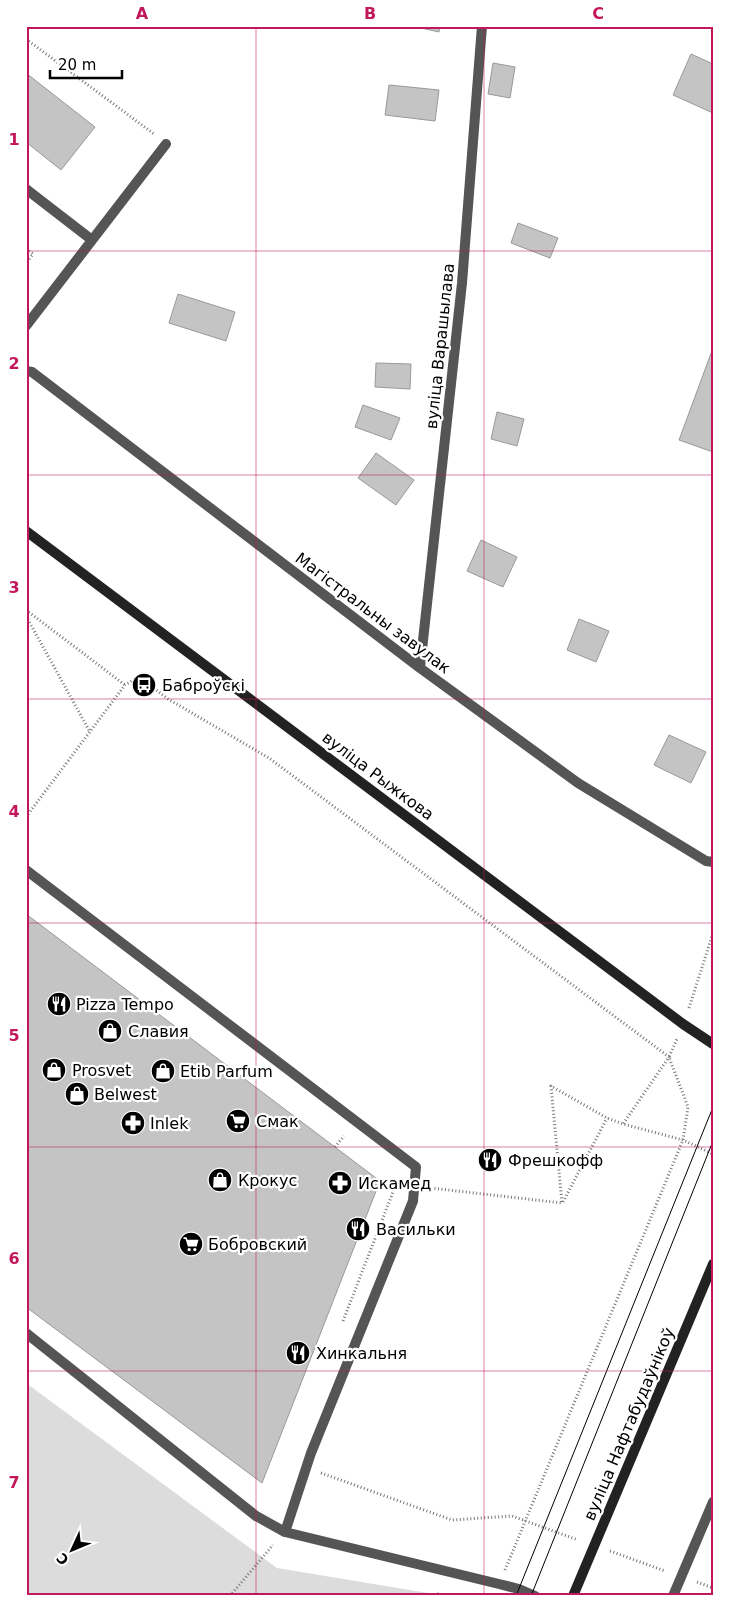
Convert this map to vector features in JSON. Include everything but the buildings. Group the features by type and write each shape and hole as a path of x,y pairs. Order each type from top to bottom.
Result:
{"main road":[{"name":"вуліца Рыжкова","path":"26,531 683,1024 713,1044"},
{"name":"вуліца Нафтабудаўнікоў","path":"573,1596 713,1264"}],"street":[{"name":"вуліца Варашылава","path":"420,668 462,284 482,26"},
{"path":"26,326 166,144"},
{"path":"26,189 92,240"},
{"name":"Магістральны завулак","path":"26,371 32,372 420,668 578,783 706,861 713,862"},
{"path":"26,870 416,1167 413,1201 306,1468 285,1532"},
{"path":"26,1333 256,1516 285,1532 519,1589 535,1596"},
{"path":"672,1596 713,1502"}],"path":[{"path":"26,39 166,144"},
{"path":"26,249 33,254 26,263"},
{"path":"26,610 125,685"},
{"path":"26,616 90,732"},
{"path":"26,817 125,685 139,677 168,699 269,758 669,1057 623,1124"},
{"path":"562,1203 551,1086 607,1118 684,1140 713,1154"},
{"path":"562,1203 607,1118"},
{"path":"336,1130 352,1142"},
{"path":"335,1147 344,1136"},
{"path":"499,1584 684,1140"},
{"path":"343,1322 396,1185 562,1203"},
{"path":"306,1468 452,1520 512,1516 713,1588"},
{"path":"230,1596 285,1532"},
{"path":"434,1596 438,1594 438,1596"}],"shaded area":[{"path":"26,1383 277,1568 446,1596 26,1596"}],"tram line":[{"path":"516,1596 713,1107"},
{"path":"531,1596 713,1141"}],"place":[{"name":"Баброўскі","path":"144,685"},
{"name":"Pizza Tempo","path":"59,1004"},
{"name":"Славия","path":"110,1031"},
{"name":"Prosvet","path":"54,1070"},
{"name":"Etib Parfum","path":"163,1071"},
{"name":"Belwest","path":"77,1094"},
{"name":"Смак","path":"238,1121"},
{"name":"Inlek","path":"133,1123"},
{"name":"Фрешкофф","path":"490,1160"},
{"name":"Крокус","path":"220,1180"},
{"name":"Искамед","path":"340,1183"},
{"name":"Васильки","path":"358,1229"},
{"name":"Бобровский","path":"191,1244"},
{"name":"Хинкальня","path":"298,1353"}]}
